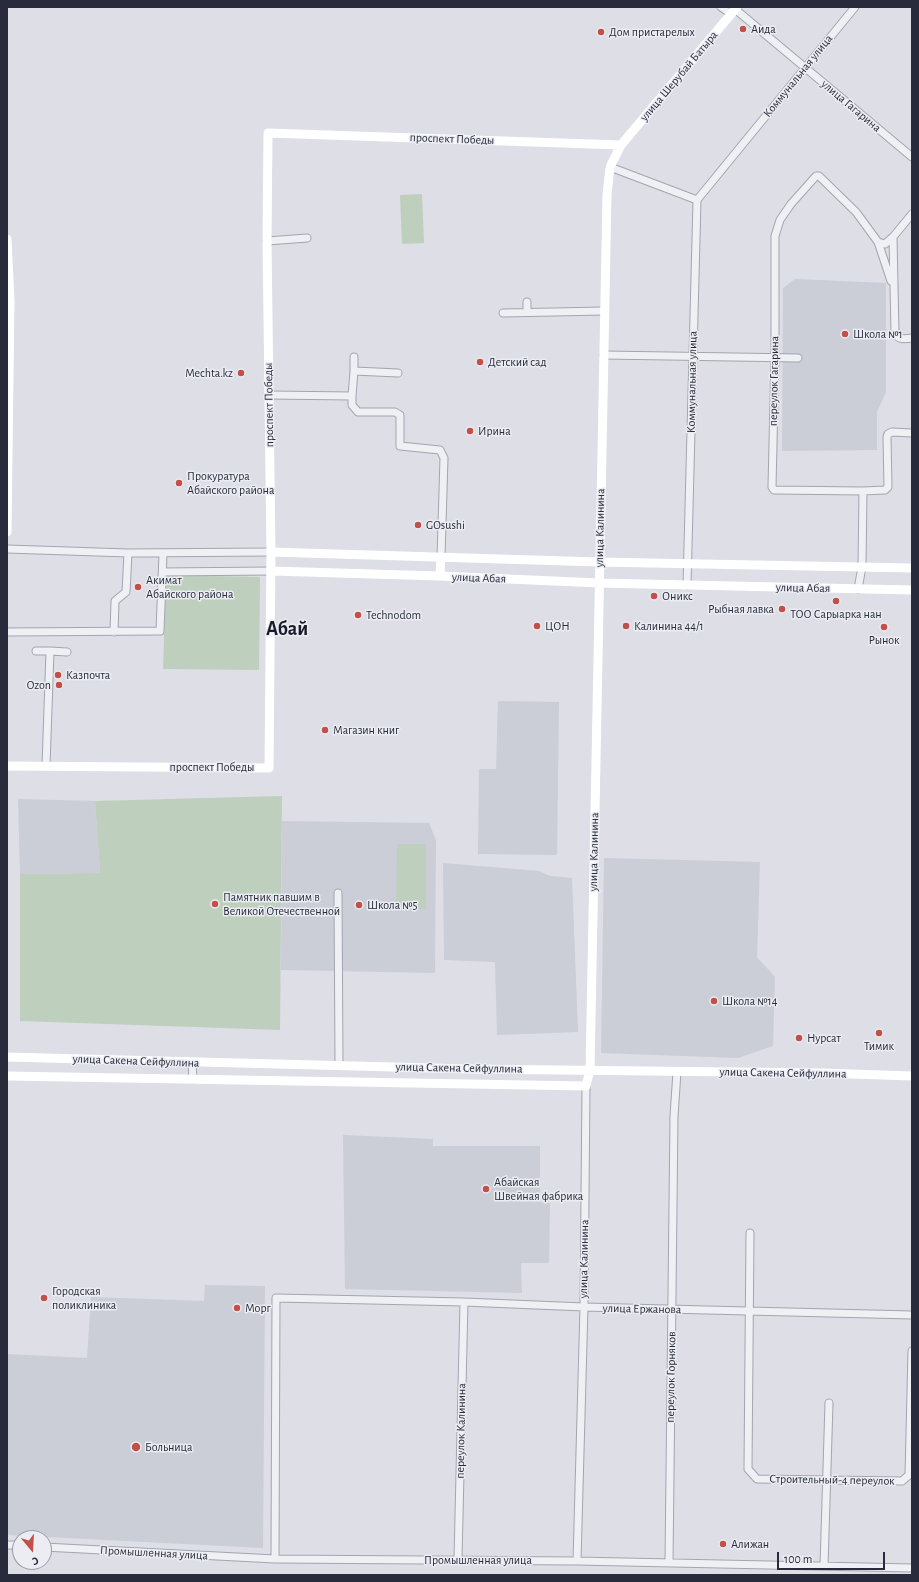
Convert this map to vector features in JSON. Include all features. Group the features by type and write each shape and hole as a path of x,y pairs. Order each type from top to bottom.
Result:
{"street":[{"name":"улица Гагарина","path":"721,7 735,10 912,157"},
{"name":"Коммунальная улица","path":"687,585 697,200 855,7"},
{"name":"улица Шерубай Батыра","path":"621,145 735,10"},
{"name":"проспект Победы","path":"7,766 269,768 271,552 267,241 268,134 621,145"},
{"name":"улица Калинина","path":"577,1561 584,1308 586,1086 590,1070 607,195 610,168 621,145"},
{"path":"610,168 697,200"},
{"name":"переулок Гагарина","path":"863,491 772,489 775,358 775,236 780,220 791,204 816,176 819,176 856,212 878,242"},
{"path":"878,242 885,244 893,237 912,214"},
{"path":"893,237 895,333 896,337 900,339 912,338"},
{"path":"267,241 307,238"},
{"path":"7,239 7,532"},
{"path":"878,242 893,287"},
{"path":"527,302 527,312"},
{"path":"503,313 604,311"},
{"path":"604,355 798,358"},
{"path":"7,549 163,554 271,552 441,557 443,454 440,450 400,446 400,415 395,412 358,412 352,405 354,357"},
{"path":"354,371 398,373"},
{"path":"269,396 352,396"},
{"path":"858,589 862,567 863,491 885,490 888,487 888,434 892,432 912,433"},
{"path":"114,632 115,601 126,592 128,553"},
{"path":"7,632 160,631 163,554"},
{"name":"улица Абая","path":"912,568 599,562 441,557 440,576 599,583 912,590"},
{"path":"163,572 271,571 440,576"},
{"path":"36,651 67,652"},
{"path":"46,766 50,651"},
{"path":"338,893 339,1065"},
{"name":"улица Сакена Сейфуллина","path":"7,1057 192,1063 471,1069 821,1073 912,1076"},
{"path":"192,1063 193,1079"},
{"name":"переулок Горняков","path":"669,1563 674,1116 677,1072"},
{"name":"улица Сакена Сейфуллина","path":"7,1076 586,1086"},
{"name":"Строительный-4 переулок","path":"750,1233 748,1469 757,1479 902,1481 909,1475 912,1351"},
{"name":"улица Ержанова","path":"275,1559 276,1298 464,1302 584,1308 912,1315"},
{"name":"переулок Калинина","path":"458,1559 464,1302"},
{"path":"824,1566 829,1403"},
{"name":"Промышленная улица","path":"52,1547 275,1559 458,1559 912,1568"}],"shaded area":[{"path":"795,279 886,283 886,392 877,412 877,450 782,451 783,288"},
{"path":"498,701 559,702 557,855 478,854 479,769 496,769"},
{"path":"18,799 95,801 100,873 20,874"},
{"name":"Школа №5","path":"282,821 429,823 436,840 435,973 281,970"},
{"path":"604,858 760,862 757,957 775,977 773,1046 738,1058 601,1053"},
{"path":"443,863 539,871 550,876 572,878 578,1032 497,1035 495,962 444,960"},
{"path":"343,1135 433,1139 433,1146 540,1146 540,1202 550,1203 549,1263 521,1263 522,1293 345,1289"},
{"name":"Больница","path":"205,1285 265,1286 263,1548 52,1537 52,1530 12,1530 12,1535 7,1535 7,1354 87,1358 91,1297 204,1301"}],"green space":[{"path":"422,194 424,243 402,244 400,195"},
{"path":"166,575 260,577 259,670 163,669"},
{"path":"282,796 280,1030 20,1021 20,874 100,873 95,801"},
{"path":"397,844 426,844 426,909 396,909"}],"place":[{"name":"Аида","path":"743,29"},
{"name":"Дом пристарелых","path":"601,32"},
{"name":"Школа №1","path":"845,334"},
{"name":"Детский сад","path":"480,362"},
{"name":"Mechta.kz","path":"241,373"},
{"name":"Ирина","path":"470,431"},
{"name":"Прокуратура Абайского района","path":"179,483"},
{"name":"GOsushi","path":"418,525"},
{"name":"Акимат Абайского района","path":"138,587"},
{"name":"Оникс","path":"654,596"},
{"name":"ТОО Сарыарка нан","path":"836,601"},
{"name":"Рыбная лавка","path":"782,609"},
{"name":"Technodom","path":"358,615"},
{"name":"ЦОН","path":"537,626"},
{"name":"Калинина 44/1","path":"626,626"},
{"name":"Рынок","path":"884,627"},
{"name":"Казпочта","path":"58,675"},
{"name":"Ozon","path":"59,685"},
{"name":"Магазин книг","path":"325,730"},
{"name":"Памятник павшим в Великой Отечественной","path":"215,904"},
{"name":"Школа №5","path":"359,905"},
{"name":"Школа №14","path":"714,1001"},
{"name":"Тимик","path":"879,1033"},
{"name":"Нурсат","path":"799,1038"},
{"name":"Абайская Швейная фабрика","path":"486,1189"},
{"name":"Городская поликлиника","path":"44,1298"},
{"name":"Морг","path":"237,1308"},
{"name":"Больница","path":"136,1447"},
{"name":"Алижан","path":"723,1544"}],"district":[{"name":"Абай","path":"287,629"}]}
